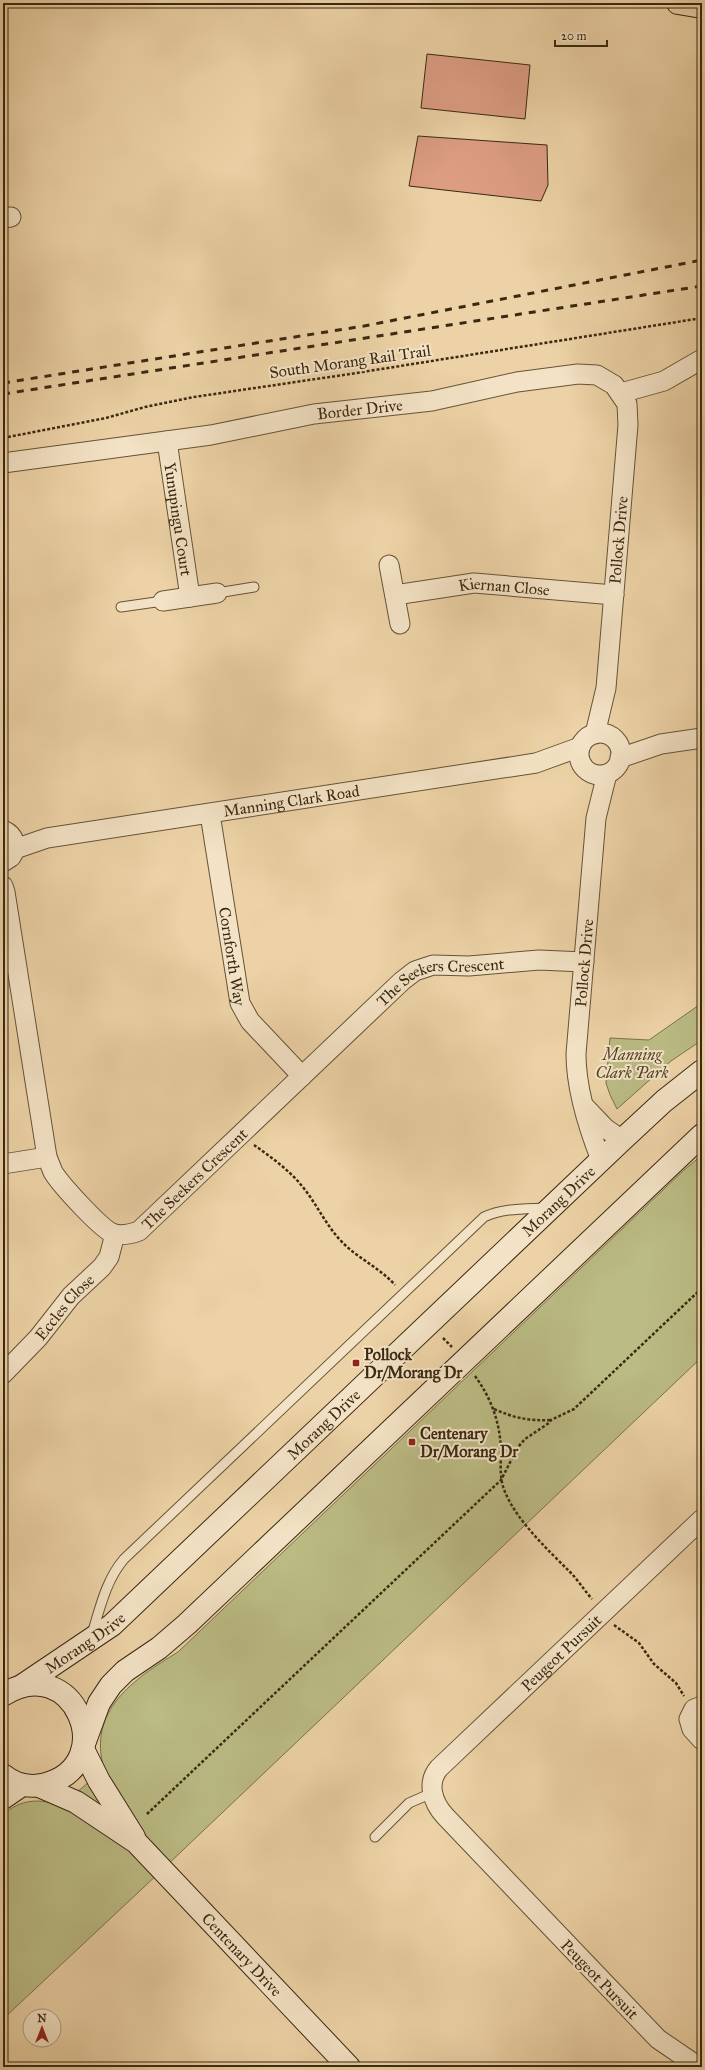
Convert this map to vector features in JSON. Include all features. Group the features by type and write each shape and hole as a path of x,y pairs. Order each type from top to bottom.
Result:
{"main road":[{"path":"678,3 702,7"},
{"name":"Morang Drive","path":"11,1688 89,1643 112,1625 622,1140 664,1101 702,1071"},
{"path":"3,1798 21,1782 54,1782 67,1774 76,1763 99,1703 111,1685 125,1671 159,1648 187,1624 702,1136"},
{"path":"11,1688 45,1686 56,1689 69,1698 79,1711 82,1722 83,1747"},
{"name":"Centenary Drive","path":"83,1747 99,1781 136,1842 349,2067"},
{"name":"Centenary Drive","path":"21,1782 76,1802 136,1842"}],"street":[{"path":"622,393 664,382 702,359"},
{"name":"Border Drive","path":"3,464 211,435 327,412 432,400 517,382 558,376 597,375 610,382 622,393"},
{"name":"Pollock Drive","path":"610,742 606,688 628,424 626,404 622,393"},
{"name":"Yunupingu Court","path":"167,441 190,597"},
{"path":"390,565 400,624"},
{"name":"Kiernan Close","path":"395,595 474,583 614,595"},
{"path":"163,601 217,593"},
{"path":"610,742 614,769 594,771 579,760 580,747 586,739 610,742 661,744 702,738"},
{"name":"Manning Clark Road","path":"8,848 47,838 536,763 580,747"},
{"name":"Manning Clark Road","path":"536,763 594,771"},
{"name":"Pollock Drive","path":"594,771 596,818 576,1054 578,1087 592,1138 601,1160"},
{"name":"Cornforth Way","path":"210,814 237,991 242,1008 250,1021 302,1076"},
{"path":"8,848 4,889 47,1157 52,1171 60,1182 104,1228 115,1234"},
{"name":"The Seekers Crescent","path":"115,1234 124,1235 139,1231 402,981 424,966 487,965 538,960 584,962"},
{"name":"Pollock Drive","path":"584,1106 605,1128 622,1140"},
{"path":"3,1164 47,1157"},
{"name":"Eccles Close","path":"3,1374 38,1338 71,1296 102,1267 109,1257 115,1234"},
{"name":"Peugeot Pursuit","path":"699,2067 658,2039 440,1811 435,1804 432,1793 434,1777 439,1768 702,1518"},
{"path":"698,1708 691,1713 689,1724 702,1740"}],"lane":[{"path":"217,593 254,587"},
{"path":"122,607 163,601"},
{"path":"89,1643 109,1581 114,1570 124,1559 484,1218 494,1212 507,1210 550,1208"},
{"path":"375,1837 409,1803 432,1793"}],"path":[{"name":"South Morang Rail Trail","path":"3,438 106,418 145,407 194,397 702,318"},
{"path":"253,1145 295,1178 332,1231 344,1244 388,1278 403,1295"},
{"path":"147,1814 501,1480 518,1447 525,1439 549,1423 551,1420 574,1409 702,1288"},
{"path":"429,1323 464,1360 479,1381 494,1409 499,1430 501,1480 515,1512 552,1556 571,1573 603,1613 618,1628 639,1643 654,1664 676,1682 698,1708"},
{"path":"494,1409 519,1419 533,1421 551,1420"}],"green space":[{"name":"Manning Clark Park","path":"702,1003 702,1040 671,1061 617,1109 606,1083 610,1038 649,1040"},
{"path":"702,1155 702,1357 3,2019 3,1815 17,1805 31,1801 62,1805 104,1769 100,1748 102,1730 108,1713 118,1698 145,1673 178,1652 684,1170"}],"building":[{"path":"427,54 530,65 525,119 421,108"},
{"path":"418,136 547,145 548,185 541,201 409,186"}],"railway":[{"path":"3,383 364,326 702,260"},
{"path":"3,394 702,286"}],"place":[{"name":"Pollock Dr/Morang Dr","path":"356,1363"},
{"name":"Centenary Dr/Morang Dr","path":"412,1442"}]}
